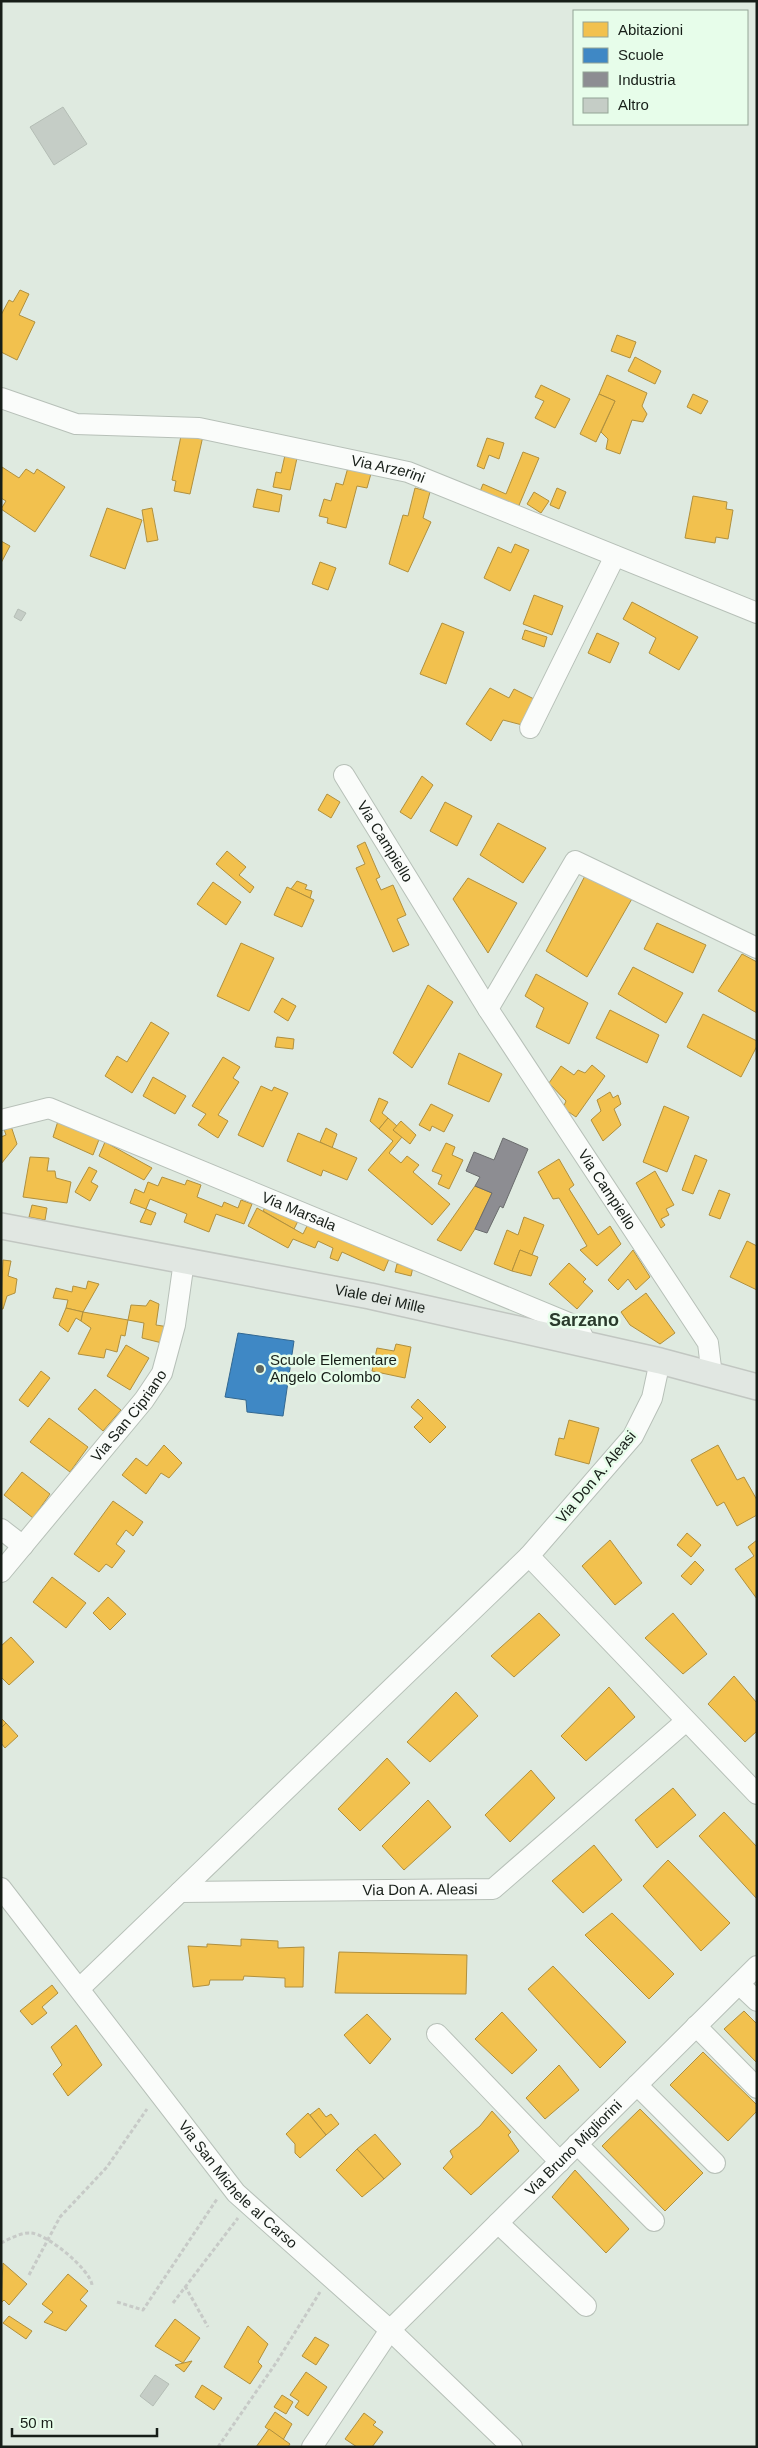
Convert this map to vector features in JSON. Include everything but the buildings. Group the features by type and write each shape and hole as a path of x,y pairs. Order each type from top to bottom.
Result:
{"main road":[{"name":"Viale dei Mille","path":"1,1226 370,1296 660,1361 757,1387"}],"street":[{"name":"Via Arzerini","path":"1,398 76,424 199,428 408,472 757,613"},
{"path":"530,728 616,556"},
{"name":"Via Campiello","path":"344,775 488,1008 708,1344 712,1376"},
{"path":"488,1008 575,861 757,948"},
{"name":"Via Marsala","path":"1,1120 50,1108 571,1324 581,1333 586,1344"},
{"name":"Via San Cipriano","path":"1,1572 144,1400 162,1373 175,1325 184,1261"},
{"name":"Via Don A. Aleasi","path":"80,1988 530,1556 633,1436 652,1398 660,1361"},
{"path":"1,1529 23,1546"},
{"path":"530,1556 757,1794"},
{"name":"Via Don A. Aleasi","path":"180,1892 493,1890 686,1721"},
{"name":"Via San Michele al Carso","path":"1,1888 228,2182 249,2204 390,2330 512,2447"},
{"name":"Via Bruno Migliorini","path":"312,2447 390,2330 757,1966"},
{"path":"739,1984 757,2001"},
{"path":"696,2026 757,2088"},
{"path":"437,2034 560,2162"},
{"path":"637,2085 715,2164"},
{"path":"577,2144 654,2221"},
{"path":"498,2223 586,2306"}],"path":[{"path":"29,2275 60,2217 107,2167 159,2092"},
{"path":"117,2302 143,2310 228,2182"},
{"path":"173,2303 249,2204"},
{"path":"1,2243 11,2237 30,2232 48,2240 73,2259 92,2278 92,2285"},
{"path":"218,2447 276,2363 330,2277"},
{"path":"185,2286 208,2327"}],"place":[{"name":"Scuole Elementare Angelo Colombo","path":"260,1369"}],"district":[{"name":"Sarzano","path":"584,1320"}]}
